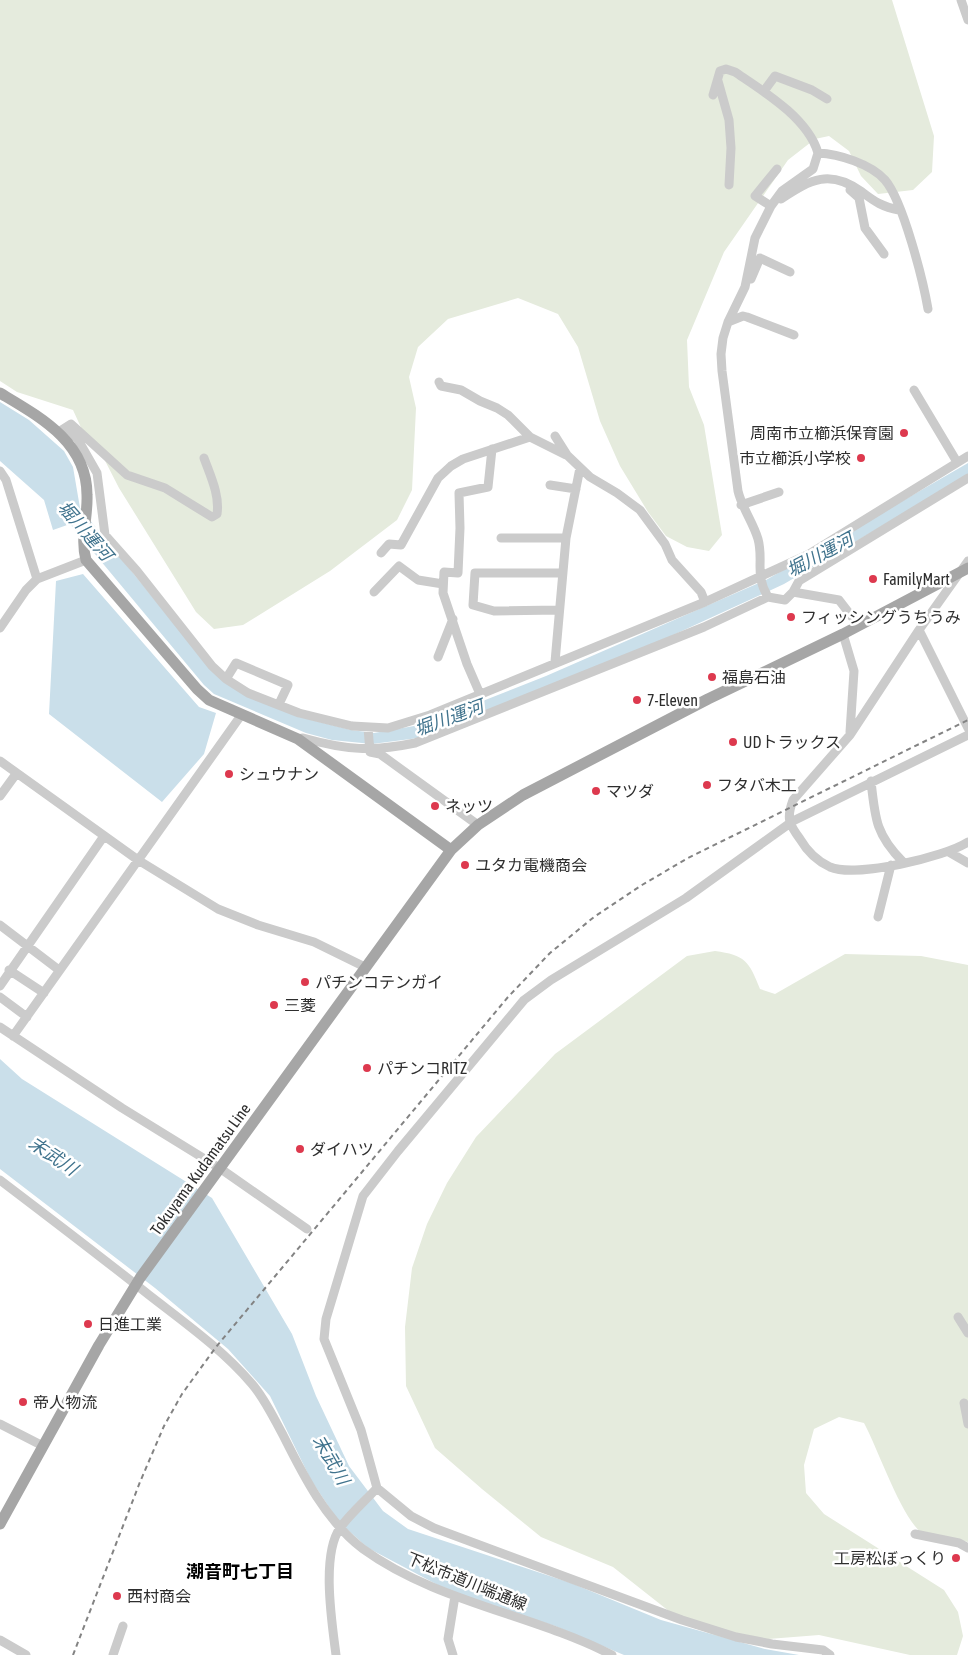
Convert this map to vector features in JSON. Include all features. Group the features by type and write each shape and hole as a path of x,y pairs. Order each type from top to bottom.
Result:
{"main road":[{"path":"0,393 61,430 76,453 82,467 87,496 85,556 198,689 209,700 298,739 451,850"},
{"name":"Tokuyama Kudamatsu Line","path":"0,1524 99,1345 138,1281 451,850 478,825 522,795 708,699 859,626 966,567"}],"street":[{"path":"961,0 968,20"},
{"path":"713,95 720,71 726,69 735,72 782,105 810,137 818,153 813,169 782,191 771,206 755,238 745,287 728,322 721,354 738,491 741,505 758,542 759,578 767,595"},
{"path":"718,76 729,120 731,148 729,185"},
{"path":"764,91 775,76 812,90 827,99"},
{"path":"818,153 853,161 879,174 886,181 906,226 928,309"},
{"path":"771,206 756,196 777,169"},
{"path":"771,206 813,182 822,178 834,178 850,184 879,205 899,210"},
{"path":"834,178 839,185 849,189 858,198 865,228 884,254"},
{"path":"745,287 750,283 760,258 790,272"},
{"path":"728,322 743,316 794,334"},
{"path":"439,382 441,386 461,390 508,415 530,437 566,455 596,482 618,492 640,510 665,544 672,560 700,592 705,602"},
{"path":"914,390 956,462"},
{"path":"61,430 71,424 127,475 165,488 212,517 217,514 218,508 216,491 204,458"},
{"path":"61,430 77,438 97,473 105,535 212,666 226,679 248,693 326,720 368,729 399,726 705,602 759,578 809,554 968,456"},
{"path":"555,436 566,455"},
{"path":"380,552 389,544 402,545 438,478 451,466 492,449 530,437"},
{"path":"480,694 466,664 453,619 443,593 444,572 458,573 459,493 488,487 492,449"},
{"path":"555,662 566,538 580,468"},
{"path":"0,470 6,480 38,579"},
{"path":"298,739 303,738 343,748 368,749 415,743 434,738 704,627 767,595 785,600 799,582 968,478"},
{"path":"550,485 576,489"},
{"path":"741,505 779,492"},
{"path":"501,538 566,538"},
{"path":"0,628 26,590 38,579 85,556"},
{"path":"374,592 399,566 418,580 444,584"},
{"path":"966,567 919,630 850,735 793,800 789,812 789,823 804,846 819,861 831,868 854,870 891,865 949,852 968,842"},
{"path":"559,610 494,611 473,605 475,574 562,573"},
{"path":"793,592 839,600 859,626"},
{"path":"438,657 453,619"},
{"path":"919,630 968,728"},
{"path":"843,634 854,671 850,735"},
{"path":"226,679 236,663 288,685 279,704"},
{"path":"13,1036 242,714"},
{"path":"368,729 368,749"},
{"path":"830,1655 823,1650 772,1644 736,1637 652,1610 527,1561 434,1528 411,1516 377,1488 361,1430 324,1339 326,1319 364,1196 398,1151 524,1000 551,980 686,898 789,823 871,781 968,735"},
{"path":"368,749 380,754 478,825"},
{"path":"0,761 138,860 218,909 258,925 314,942 366,967"},
{"path":"0,796 16,774"},
{"path":"871,781 874,807 884,842 903,862"},
{"path":"0,986 9,970 104,836"},
{"path":"949,852 968,863"},
{"path":"878,917 891,865"},
{"path":"0,925 59,970"},
{"path":"9,970 44,993"},
{"path":"0,997 27,1017"},
{"path":"0,1027 217,1174 307,1229"},
{"name":"下松市道川端通線","path":"0,1180 138,1281 219,1350 261,1394 304,1476 340,1528 377,1558 408,1576 455,1596 484,1604 610,1654"},
{"path":"958,1316 968,1333"},
{"path":"964,1403 968,1424"},
{"path":"0,1424 43,1446"},
{"path":"336,1655 330,1573 334,1540 340,1528 377,1488"},
{"path":"915,1534 959,1542 968,1548"},
{"path":"453,1655 448,1639 455,1596"},
{"path":"114,1655 123,1626"},
{"path":"0,1640 26,1655"},
{"path":"593,1655 610,1654"}],"shaded area":[{"path":"0,0 892,0 934,136 932,172 913,190 878,194 861,176 849,151 829,136 815,139 788,160 724,252 687,340 689,387 704,425 722,535 709,551 687,547 666,536 648,512 620,466 600,421 578,347 558,314 518,298 448,319 418,347 409,377 416,408 412,490 397,520 330,571 243,625 214,629 196,612 119,488 98,447 84,434 73,410 17,392 0,381"},
{"path":"715,951 740,957 753,972 760,989 775,994 845,954 921,956 968,965 968,1542 926,1535 914,1525 906,1514 864,1423 839,1417 814,1429 804,1465 806,1493 824,1514 944,1590 958,1612 963,1636 957,1655 910,1655 819,1635 731,1642 684,1623 613,1567 541,1537 482,1489 435,1448 406,1386 405,1327 412,1268 427,1224 447,1183 476,1137 555,1054 687,956"}],"water":[{"name":"堀川運河","path":"0,402 29,420 64,451 73,467 80,508 212,670 304,718 351,730 374,733 414,726 546,676 766,580 968,463 968,475 784,584 658,642 426,737 372,744 332,740 306,733 214,694 204,685 70,524 53,530 44,500 0,461"},
{"path":"83,574 199,707 216,713 204,754 162,802 49,714 56,581"},
{"name":"末武川","path":"0,1059 22,1079 212,1198 292,1334 316,1396 349,1466 383,1511 408,1529 571,1583 661,1620 765,1649 799,1655 624,1655 555,1626 453,1593 368,1548 339,1522 311,1480 270,1396 228,1349 155,1288 0,1169"}],"railway":[{"path":"73,1655 140,1482 164,1426 182,1394 216,1347 508,997 550,953 594,917 642,885 688,858 968,720"}],"place":[{"name":"周南市立櫛浜保育園","path":"904,433"},
{"name":"市立櫛浜小学校","path":"861,458"},
{"name":"FamilyMart","path":"873,579"},
{"name":"フィッシングうちうみ","path":"791,617"},
{"name":"福島石油","path":"712,677"},
{"name":"7-Eleven","path":"637,700"},
{"name":"UDトラックス","path":"733,742"},
{"name":"シュウナン","path":"229,774"},
{"name":"フタバ木工","path":"707,785"},
{"name":"マツダ","path":"596,791"},
{"name":"ネッツ","path":"435,806"},
{"name":"ユタカ電機商会","path":"465,865"},
{"name":"パチンコテンガイ","path":"305,982"},
{"name":"三菱","path":"274,1005"},
{"name":"パチンコRITZ","path":"367,1068"},
{"name":"ダイハツ","path":"300,1149"},
{"name":"日進工業","path":"88,1324"},
{"name":"帝人物流","path":"23,1402"},
{"name":"工房松ぼっくり","path":"956,1558"},
{"name":"西村商会","path":"117,1596"}],"district":[{"name":"潮音町七丁目","path":"240,1572"}]}
